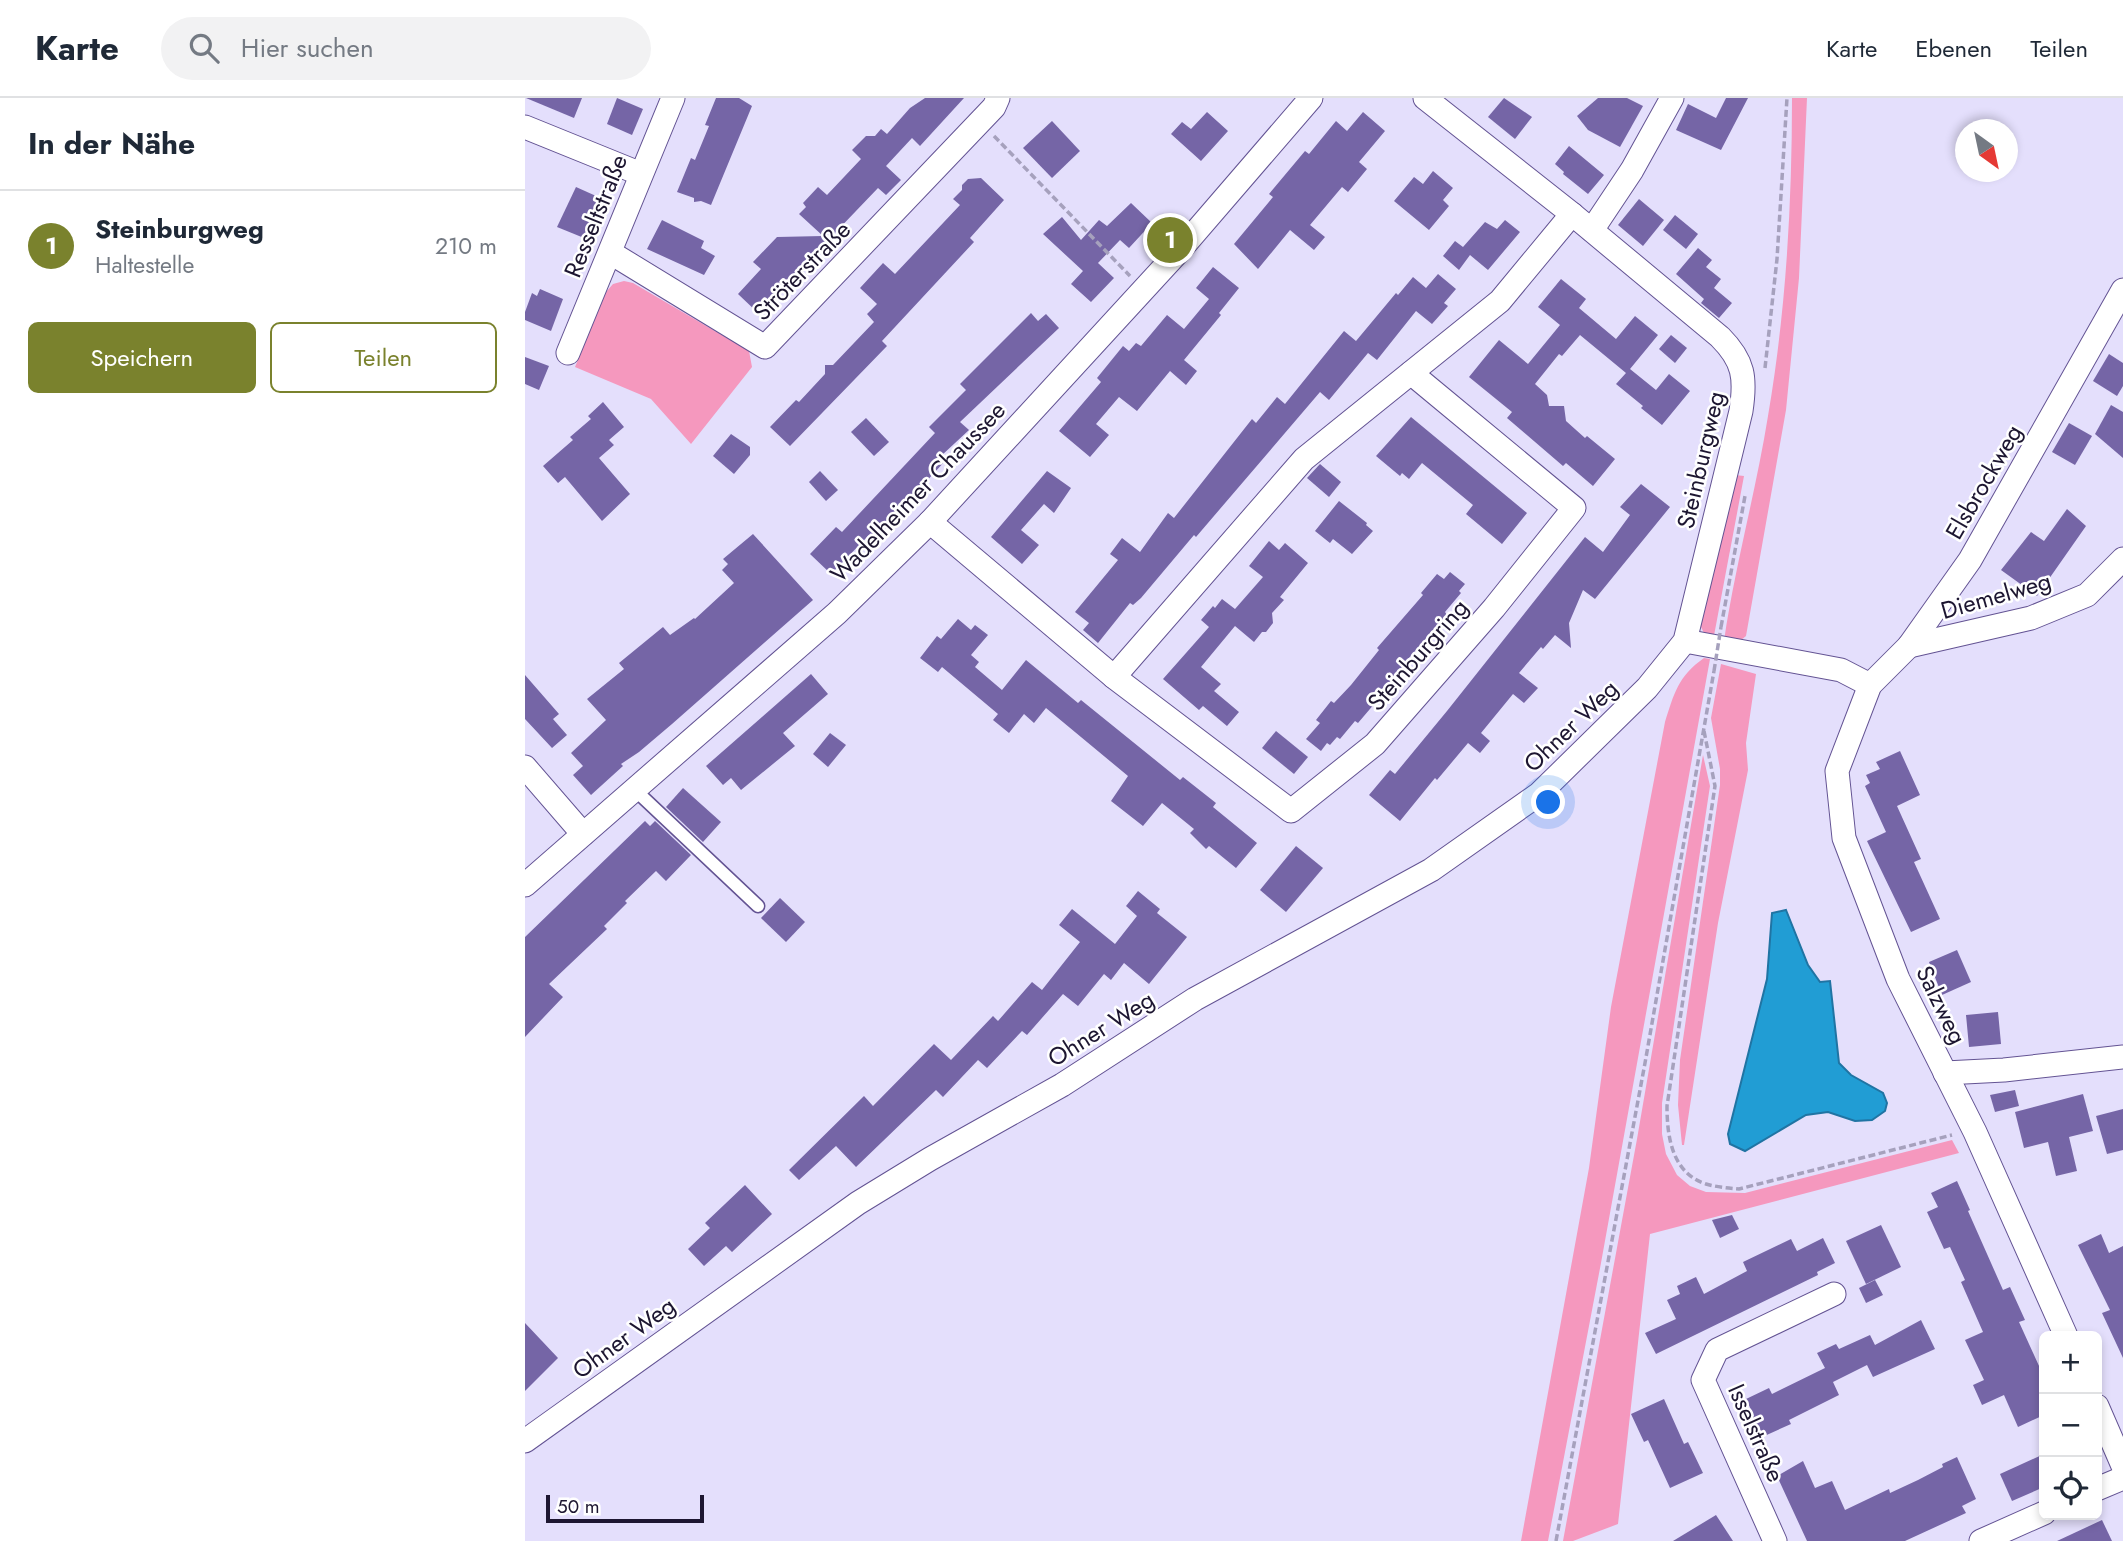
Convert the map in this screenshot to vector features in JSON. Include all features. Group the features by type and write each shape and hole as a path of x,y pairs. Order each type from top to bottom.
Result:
{"street":[{"name":"Resseltstraße","path":"568,354 673,98"},
{"name":"Ströterstraße","path":"611,253 765,347 995,107 998,98"},
{"name":"Wadelheimer Chaussee","path":"525,885 837,613 930,522 1143,290 1311,98"},
{"name":"Steinburgweg","path":"1425,98 1592,230 1726,342 1739,363 1745,384 1741,411 1685,641"},
{"path":"1592,230 1632,170 1672,98"},
{"path":"525,127 641,174"},
{"path":"1114,677 1304,459 1500,301 1572,214"},
{"name":"Elsbrockweg","path":"1870,685 1909,646 1970,560 2123,290"},
{"name":"Steinburgring","path":"930,522 1114,677 1291,811 1375,744 1494,608 1574,508 1411,373"},
{"name":"Diemelweg","path":"1909,646 2031,618 2087,595 2123,559"},
{"path":"1685,641 1841,670 1870,685"},
{"name":"Ohner Weg","path":"525,1441 858,1203 1062,1085 1195,999 1431,870 1539,794 1647,688 1685,641"},
{"name":"Salzweg","path":"1870,685 1837,771 1844,838 1898,979 1975,1132 2064,1331"},
{"path":"525,767 583,834"},
{"path":"1945,1073 2004,1070 2123,1057"},
{"name":"Isselstraße","path":"1776,1541 1703,1380 1717,1350 1834,1294"},
{"path":"2102,1418 2123,1466"},
{"path":"2102,1487 2123,1478"},
{"path":"1981,1541 2039,1515"}],"lane":[{"path":"634,789 758,906"}],"path":[{"path":"980,121 1143,290"},
{"path":"1556,1541 1643,1077 1721,627"},
{"path":"1704,727 1715,786 1667,1106 1667,1125 1673,1154 1688,1173 1704,1184 1739,1189 1941,1137 1975,1132"}],"shaded area":[{"path":"1792,98 1807,98 1799,278 1786,410 1746,636 1740,641 1724,641 1774,377 1784,297 1791,178"},
{"path":"624,281 633,283 749,351 752,367 691,444 651,399 575,367 606,292 613,284"},
{"path":"1735,475 1744,476 1713,641 1700,625"},
{"path":"1704,658 1710,659 1548,1541 1521,1541 1589,1168 1611,1007 1665,722 1674,694 1683,679"},
{"path":"1721,664 1756,674 1746,743 1748,770 1718,923 1682,1145 1678,1105 1680,1060 1720,785 1720,769 1711,718"},
{"path":"1703,755 1710,786 1662,1103 1662,1134 1666,1154 1677,1175 1690,1186 1706,1192 1745,1193 1952,1140 1959,1153 1650,1234 1618,1524 1573,1541 1563,1541 1637,1139"}],"water":[{"path":"1786,910 1808,965 1820,982 1830,981 1839,1063 1851,1075 1883,1093 1887,1103 1885,1111 1872,1120 1855,1121 1828,1112 1806,1115 1745,1151 1730,1144 1728,1134 1767,979 1772,913"}],"building":[{"path":"526,98 582,98 574,118"},
{"path":"617,98 643,109 632,135 607,124"},
{"path":"716,98 739,98 752,106 711,205 701,201 694,202 694,198 677,192 691,158 695,160 709,126 705,125"},
{"path":"925,98 964,98 920,146 912,138 886,166 901,180 886,195 878,188 833,235 838,235 800,275 797,271 758,313 738,294 761,269 753,262 777,237 823,236 799,214 806,207 803,203 818,187 827,195 861,159 852,150 866,136 875,136 881,129 887,134 910,108"},
{"path":"1504,98 1532,117 1515,139 1488,117"},
{"path":"1598,98 1627,98 1643,106 1620,147 1588,130 1577,116"},
{"path":"1726,98 1748,98 1721,150 1676,130 1688,104 1716,118"},
{"path":"1207,112 1228,131 1201,161 1171,134 1182,122 1191,129"},
{"path":"1363,112 1385,131 1359,162 1367,169 1348,192 1342,187 1310,225 1325,237 1314,250 1290,230 1258,269 1234,244 1273,197 1269,194 1305,151 1309,154 1336,121 1347,131"},
{"path":"1052,121 1080,151 1052,178 1023,148"},
{"path":"1569,146 1604,175 1588,194 1555,164"},
{"path":"1433,171 1453,188 1443,200 1449,206 1429,230 1394,201 1414,177 1423,184"},
{"path":"981,178 1004,200 970,238 974,242 882,341 887,346 790,446 770,427 796,400 799,402 825,374 825,365 833,365 874,322 867,314 877,304 860,288 883,263 895,274 960,205 953,199 962,190 962,185 968,179"},
{"path":"576,187 605,200 589,240 557,227"},
{"path":"1639,199 1664,220 1643,246 1618,225"},
{"path":"1131,203 1152,223 1129,248 1120,240 1098,263 1114,278 1091,302 1071,284 1083,271 1043,234 1062,217 1081,240 1099,220 1107,226"},
{"path":"1675,215 1698,234 1686,249 1663,230"},
{"path":"662,220 704,241 701,248 715,256 704,275 647,249"},
{"path":"1505,220 1520,232 1488,270 1470,255 1459,270 1443,256 1455,241 1463,247 1485,222 1497,229"},
{"path":"1698,248 1712,260 1706,267 1721,279 1714,288 1732,303 1719,318 1701,303 1704,299 1676,274"},
{"path":"1213,267 1239,288 1184,360 1197,371 1186,385 1170,371 1137,411 1119,397 1096,424 1109,435 1090,457 1059,431 1101,382 1097,378 1123,346 1129,351 1136,343 1141,346 1167,315 1184,329 1209,299 1196,288"},
{"path":"1438,274 1456,289 1444,303 1448,306 1432,324 1416,311 1377,360 1368,353 1329,400 1320,392 1196,537 1194,535 1141,598 1133,605 1130,603 1098,643 1083,630 1089,623 1075,612 1118,560 1110,554 1122,538 1140,552 1168,513 1174,518 1252,419 1256,423 1277,397 1285,404 1344,331 1356,341 1413,277 1426,288"},
{"path":"1561,279 1586,299 1579,308 1616,339 1635,316 1658,335 1630,369 1656,390 1669,374 1690,391 1662,425 1616,384 1626,373 1580,335 1562,356 1559,354 1535,384 1547,395 1549,406 1564,406 1566,421 1615,459 1593,486 1566,463 1563,466 1507,418 1512,412 1469,377 1499,340 1528,364 1560,325 1538,307"},
{"path":"540,289 563,299 551,331 525,320 532,293 537,296"},
{"path":"1031,313 1038,321 1046,314 1059,328 960,422 969,430 941,456 946,460 877,539 871,533 831,574 810,554 836,527 842,532 935,433 929,427 966,390 960,384"},
{"path":"1671,335 1687,348 1675,363 1659,349"},
{"path":"2109,354 2123,363 2123,386 2117,396 2093,381"},
{"path":"525,357 549,366 539,390 525,384"},
{"path":"603,402 624,427 609,440 614,445 599,458 630,494 602,521 565,477 558,483 543,466 573,440 570,437 591,419 588,416"},
{"path":"2111,405 2123,412 2123,458 2095,434"},
{"path":"1411,417 1527,513 1502,544 1466,514 1473,505 1422,463 1409,479 1402,473 1400,476 1376,456"},
{"path":"866,418 889,442 874,456 851,432"},
{"path":"2069,423 2092,436 2075,465 2052,452"},
{"path":"731,434 750,447 750,455 734,474 713,456"},
{"path":"1320,464 1341,482 1329,497 1307,478"},
{"path":"820,471 838,490 826,501 809,482"},
{"path":"1047,471 1071,488 1054,513 1044,504 1021,530 1039,545 1022,564 991,537"},
{"path":"1641,484 1670,507 1595,599 1583,590 1569,623 1571,648 1555,635 1543,649 1541,647 1519,673 1538,688 1524,703 1513,694 1481,733 1490,741 1480,753 1468,743 1400,821 1369,795 1390,770 1395,774 1585,537 1603,552 1630,515 1620,507"},
{"path":"1339,501 1373,531 1352,554 1333,539 1330,543 1315,531"},
{"path":"2067,509 2086,526 2037,596 2001,570 2031,532 2044,541"},
{"path":"753,534 813,600 672,724 621,764 623,766 591,795 573,775 583,766 571,753 606,720 587,699 624,669 619,663 663,627 670,635 695,619 734,583 722,570 728,564 723,559"},
{"path":"1269,541 1279,550 1285,543 1308,563 1280,597 1284,600 1272,613 1273,623 1266,632 1262,632 1254,642 1235,626 1201,667 1221,684 1214,691 1239,712 1227,726 1203,706 1199,710 1163,679 1209,627 1201,620 1213,606 1215,608 1222,599 1235,609 1263,577 1249,566"},
{"path":"1450,572 1465,584 1445,612 1447,615 1401,667 1404,669 1358,723 1355,721 1340,739 1337,737 1330,745 1327,743 1321,751 1306,739 1320,723 1316,720 1331,701 1334,703 1351,685 1379,650 1377,648 1423,595 1421,593 1437,574 1444,579"},
{"path":"958,619 971,630 975,625 988,635 971,655 979,662 975,667 1002,690 1026,660 1078,703 1081,700 1180,780 1183,777 1216,803 1213,807 1257,843 1236,868 1209,846 1206,849 1190,833 1194,829 1162,803 1143,826 1111,801 1128,776 1046,708 1034,723 1024,714 1009,733 993,720 998,714 942,667 938,672 920,658 937,636 941,639"},
{"path":"811,674 828,694 783,733 795,746 741,790 731,778 723,785 706,766"},
{"path":"525,675 559,714 553,719 567,735 552,748 525,719"},
{"path":"1276,731 1308,757 1294,774 1262,748"},
{"path":"830,733 846,745 828,767 813,754"},
{"path":"1900,751 1920,795 1897,806 1921,859 1914,862 1940,919 1911,932 1867,841 1886,832 1865,786 1870,783 1866,775 1880,769 1876,762"},
{"path":"683,788 721,822 703,842 666,807"},
{"path":"645,821 650,826 655,821 691,855 666,881 656,871 625,901 627,903 604,926 607,929 549,984 563,997 525,1037 525,937"},
{"path":"1296,846 1323,868 1286,912 1260,890"},
{"path":"1138,891 1160,909 1157,913 1187,937 1149,984 1124,963 1111,980 1104,974 1078,1006 1063,994 1027,1035 1022,1031 987,1068 978,1060 943,1097 936,1090 856,1167 836,1146 799,1180 789,1170 864,1096 873,1106 934,1044 951,1060 993,1016 998,1021 1032,982 1042,990 1080,942 1059,925 1072,909 1115,944 1137,916 1126,906"},
{"path":"780,898 805,922 786,942 761,918"},
{"path":"1957,950 1971,982 1942,995 1929,962"},
{"path":"1998,1012 2001,1044 1969,1047 1966,1015"},
{"path":"2015,1090 2019,1106 1995,1112 1990,1095"},
{"path":"2083,1094 2093,1131 2069,1137 2077,1171 2056,1176 2048,1142 2024,1148 2015,1112"},
{"path":"2123,1109 2123,1150 2107,1154 2096,1116"},
{"path":"1957,1181 2003,1290 2010,1287 2025,1320 2019,1322 2039,1366 2039,1417 2018,1427 2004,1395 1982,1405 1973,1385 1984,1380 1965,1340 1983,1332 1961,1282 1965,1280 1950,1247 1944,1249 1927,1212 1938,1207 1931,1193"},
{"path":"745,1185 772,1214 732,1252 726,1246 704,1266 688,1249 710,1228 705,1223"},
{"path":"1732,1215 1739,1229 1720,1238 1712,1220"},
{"path":"1881,1225 1901,1267 1866,1284 1846,1241"},
{"path":"2101,1234 2109,1253 2123,1246 2123,1358 2102,1313 2110,1310 2078,1245"},
{"path":"1823,1238 1835,1263 1817,1272 1818,1275 1656,1354 1645,1333 1676,1319 1667,1300 1680,1294 1677,1286 1696,1277 1704,1294 1747,1271 1743,1262 1791,1239 1797,1251"},
{"path":"1875,1280 1883,1295 1866,1303 1859,1288"},
{"path":"1921,1320 1935,1349 1873,1377 1867,1365 1833,1382 1839,1395 1789,1420 1791,1424 1760,1438 1750,1418 1754,1416 1746,1399 1769,1388 1772,1394 1825,1368 1817,1353 1836,1344 1839,1349 1870,1335 1875,1345"},
{"path":"525,1323 558,1358 525,1391"},
{"path":"1664,1399 1684,1444 1688,1442 1703,1473 1670,1488 1648,1440 1644,1442 1631,1414"},
{"path":"2039,1456 2039,1489 2012,1501 2000,1474"},
{"path":"1957,1457 1976,1499 1962,1506 1966,1513 1905,1541 1807,1541 1777,1476 1803,1461 1815,1488 1832,1481 1845,1510 1889,1489 1890,1493 1918,1480"},
{"path":"1716,1515 1733,1541 1673,1541"},
{"path":"2102,1520 2112,1541 2057,1541"}],"place":[{"name":"Steinburgweg","path":"1170,240"}]}
